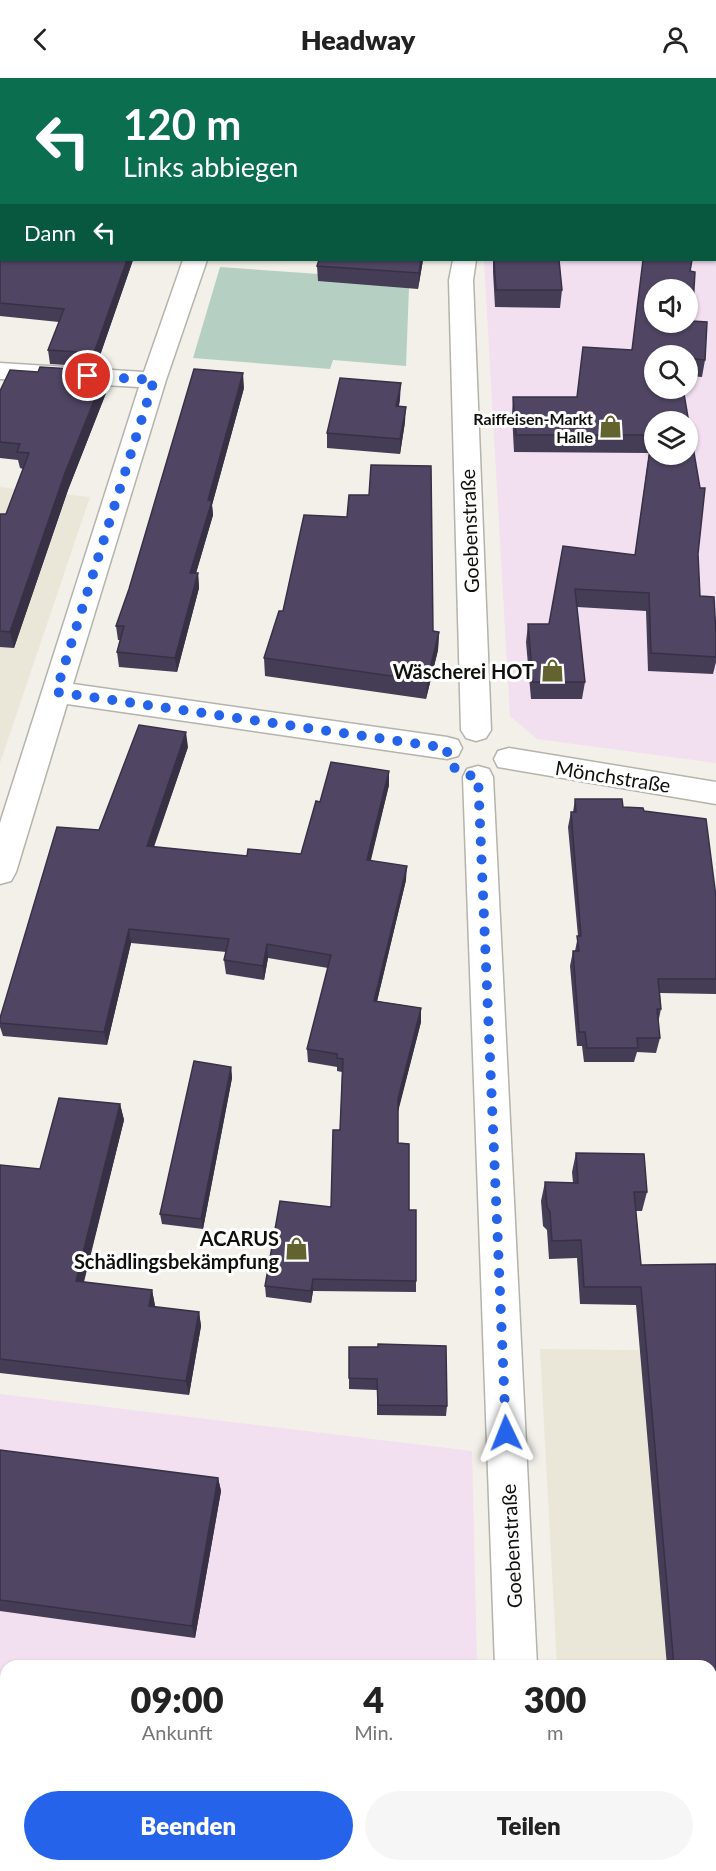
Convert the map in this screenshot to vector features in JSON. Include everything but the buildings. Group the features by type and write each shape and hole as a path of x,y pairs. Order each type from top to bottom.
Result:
{"street":[{"path":"0,872 154,380 195,261"},
{"name":"Goebenstraße","path":"464,261 461,280 476,730"},
{"path":"0,370 154,380"},
{"path":"56,692 447,748"},
{"path":"476,730 490,732 502,738 509,748 509,759 499,772 478,777 464,775 453,768 447,758 447,748 457,735 476,730"},
{"name":"Mönchstraße","path":"509,759 716,793"},
{"name":"Goebenstraße","path":"478,777 516,1660"}],"shaded area":[{"path":"484,261 716,261 716,763 537,739 510,716"},
{"path":"0,487 90,497 0,763"},
{"path":"540,1349 716,1351 716,1660 557,1660"},
{"path":"0,1394 472,1451 477,1660 0,1660"}],"green space":[{"path":"220,267 319,274 409,288 406,366 333,360 330,369 193,358"}],"place":[{"name":"Raiffeisen-Markt Halle","path":"611,427"},
{"name":"Wäscherei HOT","path":"552,671"},
{"name":"ACARUS Schädlingsbekämpfung","path":"297,1249"}],"route":[{"path":"88,376 154,380 56,692 447,748 447,758 453,768 464,775 478,777 506,1433"}]}
